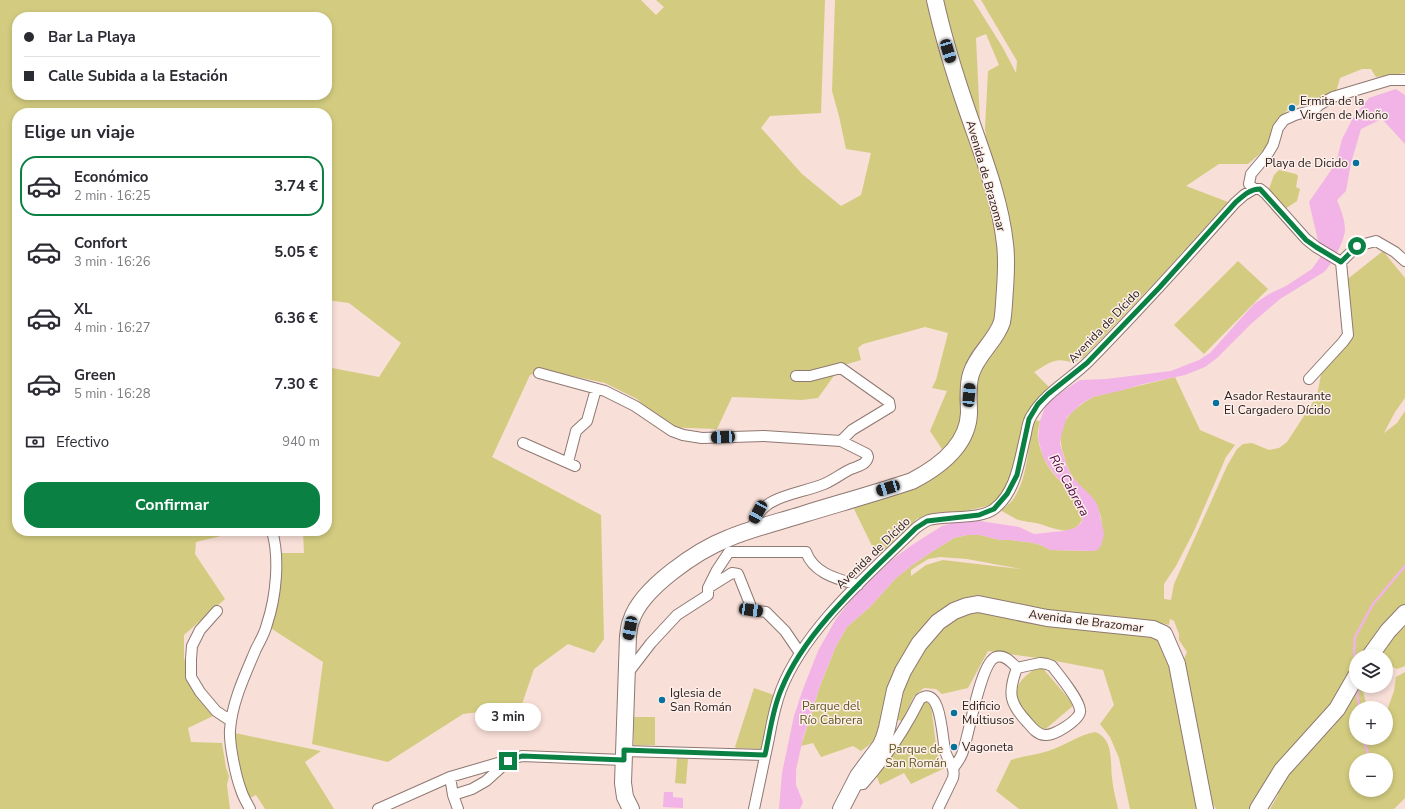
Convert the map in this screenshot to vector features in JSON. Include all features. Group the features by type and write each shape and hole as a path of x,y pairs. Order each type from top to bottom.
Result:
{"highway":[{"name":"Avenida de Brazomar","path":"631,809 625,797 624,783 628,636 631,620 641,602 654,586 673,570 704,550 727,538 912,481 930,472 948,458 959,444 967,428 969,414 970,375 976,362 996,334 1002,322 1006,265 1005,242 995,198 948,51 935,0"},
{"name":"Avenida de Brazomar","path":"841,809 858,776 881,745 888,728 895,690 903,671 919,644 938,622 954,611 978,604 1047,618 1153,629 1164,634 1177,664 1205,809"},
{"path":"1375,649 1388,631 1405,613"},
{"path":"1258,809 1282,770 1337,709 1349,688"}],"street":[{"path":"1341,262 1306,240 1265,193 1260,189 1254,189 1249,184 1251,174 1257,169 1267,155 1273,145 1278,128 1284,120 1295,115 1314,110 1319,105 1333,97 1390,80 1405,80"},
{"name":"Avenida de Dícido","path":"754,809 775,707 786,679 800,653 832,612 916,528 927,521 979,515 994,509 1007,494 1017,475 1029,419 1038,404 1048,394 1087,363 1159,288 1235,203 1254,189"},
{"path":"1341,262 1357,246 1376,241 1395,252 1405,261"},
{"path":"1309,379 1348,335 1341,262"},
{"path":"796,376 810,376 841,368 889,402 890,407 852,430 841,442"},
{"path":"539,373 605,391 635,406 672,431 683,435 702,438 764,436 841,442 867,454 868,460 865,463 824,484 772,501 764,506 758,512 754,520 753,529"},
{"path":"523,443 572,464 576,431 587,421 596,388"},
{"path":"250,809 241,790 231,749 230,731 236,701 267,625 271,609 275,586 276,564 274,536"},
{"path":"627,669 631,669 651,643 677,615 708,595 708,588 717,570 729,552 806,552 808,558 824,574 858,585"},
{"path":"708,588 732,573 738,574 751,610 766,612 785,631 800,653"},
{"path":"217,611 200,630 192,646 191,676 200,692 216,711 231,721"},
{"path":"954,767 962,755 978,690 988,664 992,659 1000,657 1010,661 1017,668"},
{"path":"1040,663 1052,666 1078,702 1080,714 1076,719 1056,733 1044,736 1038,733 1015,708 1012,700 1012,680 1017,668 1040,663"},
{"path":"853,785 863,784 869,777 898,737 920,699 924,696 929,696 933,698 938,707 945,752 954,767 955,773 938,809"},
{"path":"378,809 450,777 522,756 765,755"},
{"path":"453,795 472,789 486,781 508,761"},
{"path":"450,777 453,795 458,809"}],"green space":[{"path":"0,0 641,0 656,15 664,7 656,0 825,0 821,113 770,116 761,128 802,174 841,206 861,195 871,153 846,149 832,91 835,0 926,0 942,54 991,192 1001,239 1000,316 965,413 946,455 930,431 947,391 932,388 936,380 948,333 925,327 863,344 858,348 861,360 841,366 818,398 802,400 732,397 717,429 661,427 657,417 637,399 605,383 545,370 530,375 492,457 601,515 604,639 594,653 568,644 534,669 521,707 463,714 388,762 312,744 323,662 269,627 278,553 304,553 303,536 332,536 332,368 379,377 401,343 349,303 332,301 332,108 12,108 12,536 221,536 196,542 195,554 225,599 184,635 184,658 193,687 215,715 188,728 191,742 222,743 226,768 229,776 227,785 230,809 0,809"},
{"path":"941,0 973,0 1003,48 1016,73 1017,61 981,0 1405,0 1405,73 1376,77 1371,69 1362,69 1340,78 1336,92 1316,103 1302,103 1286,111 1276,127 1271,144 1248,164 1219,164 1186,186 1228,202 1163,274 1084,357 1073,363 1057,360 1034,372 1051,389 1026,414 1014,474 1006,491 991,505 966,511 933,513 917,519 879,560 852,505 946,468 977,385 980,368 1001,341 1007,319 985,128 988,71 999,65 986,34 976,38 980,122 966,83"},
{"path":"1279,170 1296,174 1298,176 1296,187 1300,189 1297,201 1285,209 1269,189 1274,175"},
{"name":"Parque del Río Cabrera","path":"1383,251 1405,278 1405,398 1395,412 1384,433 1397,423 1405,411 1405,607 1370,649 1349,649 1349,679 1340,694 1252,809 1216,809 1210,799 1182,663 1187,652 1179,640 1179,634 1174,621 1170,619 1169,625 1152,621 953,603 883,716 874,741 861,751 853,746 821,757 813,743 801,746 820,686 836,646 847,627 871,606 895,579 933,551 954,538 967,535 980,535 1000,540 1034,543 1050,550 1090,551 1100,530 1102,521 1101,517 1094,503 1072,476 1066,463 1061,445 1062,428 1065,421 1077,408 1093,397 1175,377 1200,430 1235,445 1226,457 1194,531 1176,566 1164,584 1164,599 1171,600 1174,584 1227,466 1237,449 1243,444 1252,443 1269,450 1279,448 1287,442 1317,396 1322,369 1346,342 1345,281","holes":["940,557 967,559 1021,569 943,560 926,565 911,576 911,570 928,559"]},
{"path":"1238,261 1268,289 1204,354 1174,325"},
{"path":"1033,420 1040,421 1038,439 1041,451 1046,461 1055,476 1073,494 1081,507 1082,520 1077,527 1073,529 1065,531 1037,523 1019,520 1000,510 1010,503 1016,495 1024,475"},
{"path":"973,610 1144,631 1159,641 1168,661 1196,792 1197,809 1130,809 1119,758 1110,737 1100,724 1114,705 1103,670 1045,659 988,651 968,688 942,694 936,689 924,688 914,696 902,721 894,719 910,668 944,625"},
{"path":"1405,623 1405,666 1397,669 1393,667 1393,649 1384,649"},
{"path":"1040,665 1074,705 1042,732 1015,700 1017,688 1020,683"},
{"path":"1405,672 1405,798 1394,809 1270,809 1278,795 1279,788 1286,780 1292,766 1333,727 1353,693 1363,693 1365,701 1349,701 1349,745 1393,745 1393,701 1390,701 1394,691 1396,677"},
{"path":"754,688 774,695 766,725 763,749 736,748 735,747"},
{"name":"Parque de San Román","path":"924,702 931,705 937,754 945,768 911,784 904,773 880,785 877,777"},
{"path":"634,717 655,717 655,745 634,745"},
{"path":"1095,732 1101,735 1105,740 1110,751 1112,782 1118,809 1019,809 996,791 1011,760 1048,751 1089,733"},
{"path":"235,733 321,751 305,762 334,809 265,809 256,795 248,799 238,760"},
{"path":"677,758 688,759 686,784 675,783"}],"water":[{"name":"Río Cabrera","path":"1396,89 1405,95 1405,144 1382,119 1361,129 1351,163 1346,191 1337,200 1344,222 1344,235 1331,264 1324,272 1280,299 1252,323 1217,358 1205,367 1185,375 1093,397 1081,404 1067,417 1060,444 1068,469 1072,476 1093,498 1098,506 1104,534 1101,546 1096,551 1050,550 1034,543 1000,540 980,535 967,535 954,538 911,566 895,579 871,606 847,627 836,646 821,683 803,738 796,770 796,785 803,802 800,809 779,809 782,773 794,716 803,689 818,651 836,619 855,595 893,559 942,526 959,521 973,520 1019,527 1034,534 1063,531 1075,528 1081,523 1083,517 1079,504 1068,488 1059,480 1049,467 1043,457 1038,438 1040,421 1046,405 1060,393 1080,380 1106,379 1171,371 1199,360 1210,353 1254,304 1312,269 1321,256 1321,248 1309,202 1336,163 1342,139 1353,118 1369,98"},
{"path":"664,792 673,792 673,797 683,798 683,808 663,807"}],"waterway":[{"path":"1354,649 1355,637 1373,604 1405,566"},
{"path":"1358,693 1358,701"},
{"path":"1365,745 1368,753"}],"place":[{"name":"Ermita de la Virgen de Mioño","path":"1292,108"},
{"name":"Playa de Dicido","path":"1356,163"},
{"name":"Asador Restaurante El Cargadero Dícido","path":"1216,403"},
{"name":"Iglesia de San Román","path":"662,700"},
{"name":"Edificio Multiusos","path":"954,713"},
{"name":"Vagoneta","path":"954,747"}],"route":[{"path":"508,761 522,756 624,760 624,750 765,755 775,707 788,674 800,653 832,612 916,528 927,521 938,518 979,515 994,509 1007,494 1017,475 1029,419 1038,404 1048,394 1087,363 1159,288 1235,203 1244,195 1254,189 1260,189 1306,240 1341,262 1357,246"}]}
